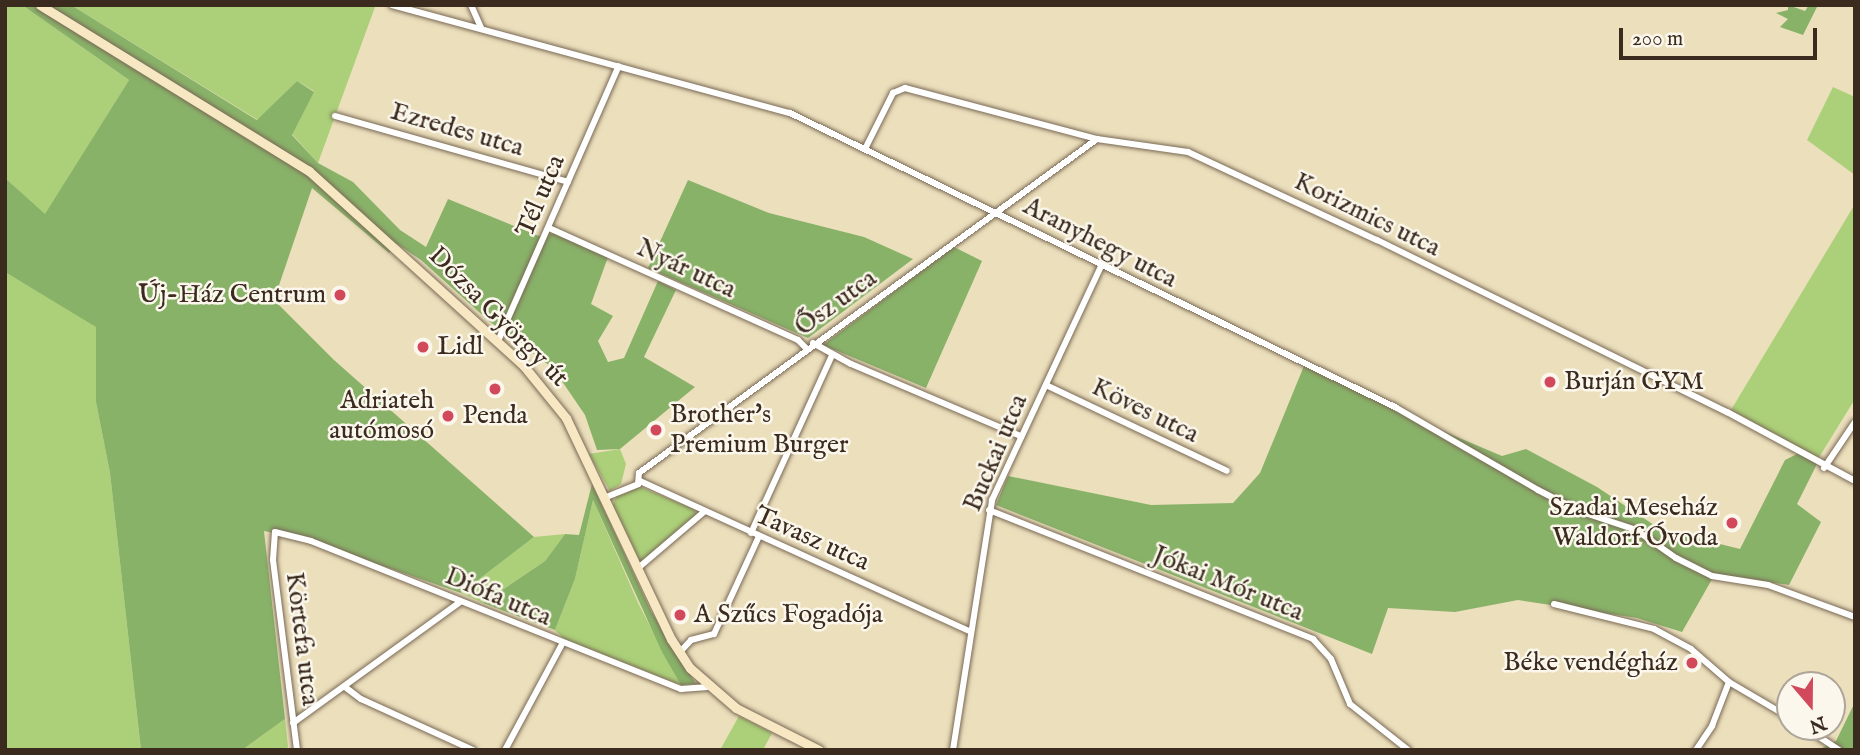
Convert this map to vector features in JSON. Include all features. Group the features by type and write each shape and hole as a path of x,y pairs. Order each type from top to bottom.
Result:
{"main road":[{"name":"Dózsa György út","path":"40,5 309,171 498,341 566,418 679,653 708,687 751,716 819,750"}],"street":[{"name":"Aranyhegy utca","path":"393,5 767,105 865,149 1395,407 1538,490 1580,512 1636,530 1702,571 1761,584 1855,617"},
{"path":"471,5 481,27"},
{"name":"Tél utca","path":"498,341 618,66"},
{"name":"Korizmics utca","path":"865,149 893,93 905,88 1097,139 1188,152 1377,240 1727,412 1824,468 1855,481"},
{"name":"Ezredes utca","path":"335,116 568,182"},
{"name":"Ősz utca","path":"604,498 640,481 639,473 806,348 1097,139"},
{"name":"Nyár utca","path":"549,228 797,340 806,348"},
{"name":"Buckai utca","path":"953,750 989,510 1101,266"},
{"path":"813,343 832,355 1021,436"},
{"path":"751,533 832,355"},
{"name":"Köves utca","path":"1046,385 1227,471"},
{"path":"1824,468 1855,422"},
{"name":"Tavasz utca","path":"640,481 969,631"},
{"name":"Jókai Mór utca","path":"989,510 1313,639 1331,659 1343,693 1360,716 1408,750"},
{"path":"637,569 705,511"},
{"name":"Diófa utca","path":"275,532 311,541 458,603 681,689 708,687"},
{"name":"Körtefa utca","path":"275,532 273,560 297,750"},
{"path":"679,653 691,639 715,634 759,536"},
{"path":"293,723 458,603"},
{"path":"1554,604 1654,628 1691,649 1729,682 1776,710"},
{"path":"505,750 562,644"},
{"path":"1696,750 1712,726 1729,682"},
{"path":"345,687 361,699 474,750"}],"green space":[{"path":"5,5 22,5 129,80 45,215 5,178"},
{"path":"22,5 71,5 257,120 297,81 314,92 292,135 318,163 353,182 400,230 426,247 448,199 539,236 557,233 608,257 591,304 613,316 598,341 608,362 624,358 658,281 676,290 644,357 695,387 620,449 597,450 585,415 553,368 489,321 421,260 397,244 389,253 312,188 274,300 334,360 534,537 461,593 311,541 264,531 285,719 242,750 141,750 110,473 96,402 96,327 5,272 5,178 45,214 129,80"},
{"path":"71,5 375,7 318,163 292,134 314,91 297,81 258,120"},
{"path":"1788,5 1805,11 1809,5 1818,5 1803,35 1780,27 1788,19 1776,13 1788,10"},
{"path":"1833,87 1855,97 1855,175 1807,140"},
{"path":"688,180 769,213 864,237 913,259 808,338 648,268"},
{"path":"1855,204 1855,399 1818,459 1731,410"},
{"path":"954,247 982,261 926,388 823,345"},
{"path":"5,272 96,326 96,402 110,473 141,750 5,750"},
{"path":"1306,361 1398,412 1502,456 1526,449 1597,487 1660,529 1740,549 1785,460 1799,453 1817,464 1797,504 1821,522 1789,585 1715,574 1682,632 1637,618 1518,600 1455,612 1388,608 1372,654 996,505 1008,476 1151,505 1233,503 1260,473"},
{"path":"620,449 626,464 621,484 610,491 589,454"},
{"path":"592,484 651,611 696,684 681,685 662,652 593,500 575,579 555,630 483,603 545,561 565,534 579,535"},
{"path":"638,486 694,509 697,516 641,563 613,505 616,496"},
{"path":"593,500 639,605 681,685 565,640 555,630 575,579"},
{"path":"565,534 545,561 483,603 461,593 534,537"},
{"path":"1855,702 1855,750 1818,750 1836,741 1846,741 1846,720"},
{"path":"739,716 772,733 763,750 720,750"},
{"path":"285,719 288,747 284,750 242,750"}],"place":[{"name":"Új-Ház Centrum","path":"340,295"},
{"name":"Lidl","path":"423,347"},
{"name":"Burján GYM","path":"1550,382"},
{"name":"Penda","path":"495,389"},
{"name":"Adriateh autómosó","path":"448,416"},
{"name":"Brother's Premium Burger","path":"656,430"},
{"name":"Szadai Meseház Waldorf Óvoda","path":"1732,523"},
{"name":"A Szűcs Fogadója","path":"680,615"},
{"name":"Béke vendégház","path":"1692,663"}]}
